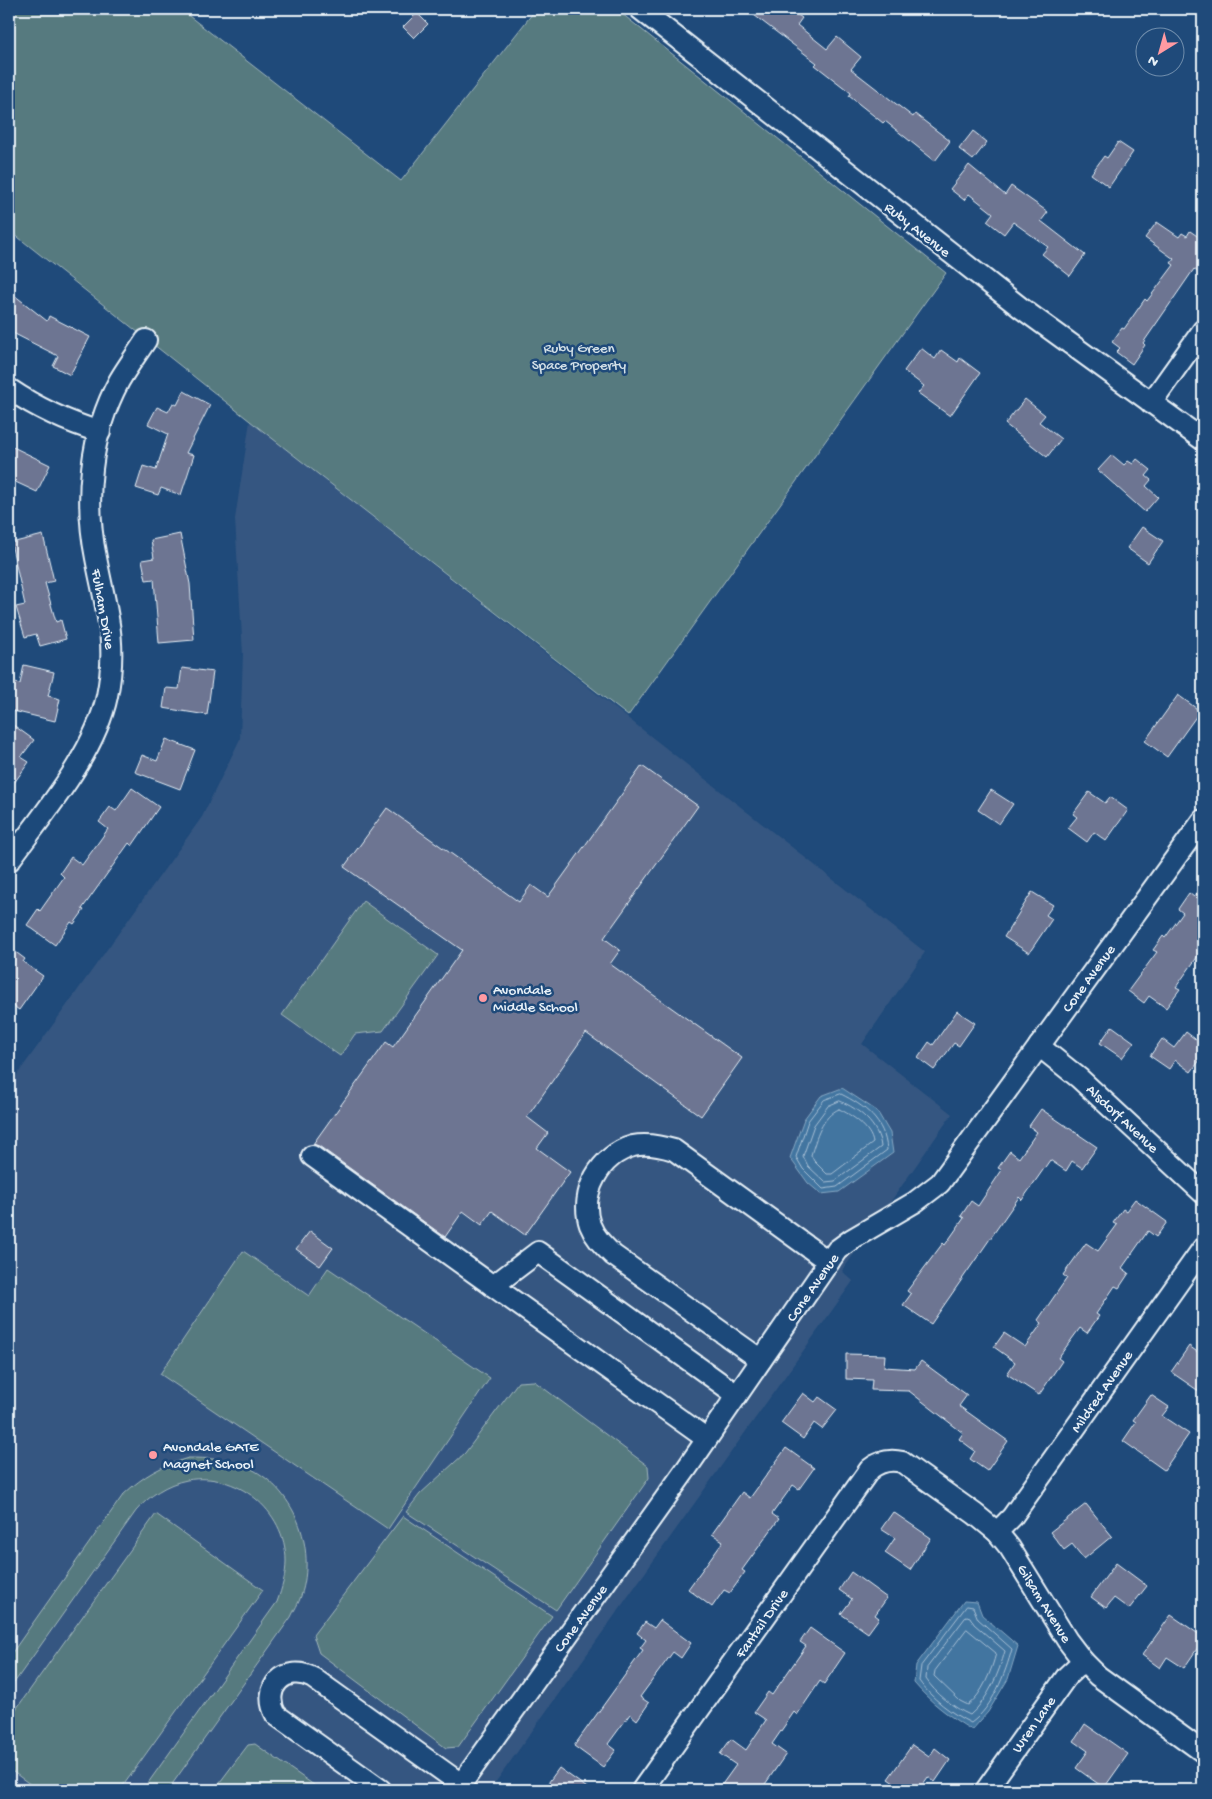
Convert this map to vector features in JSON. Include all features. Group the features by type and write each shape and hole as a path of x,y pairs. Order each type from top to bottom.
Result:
{"street":[{"name":"Ruby Avenue","path":"640,9 1013,302 1203,440"},
{"path":"1151,403 1203,330"},
{"name":"Fulham Drive","path":"9,861 77,766 90,743 107,699 111,675 111,629 92,538 89,493 93,458 106,411 118,383 146,340"},
{"path":"9,390 52,415 100,432"},
{"name":"Cone Avenue","path":"459,1787 707,1439 829,1262 843,1245 915,1202 940,1183 1203,820"},
{"name":"Alsdorf Avenue","path":"1040,1046 1079,1078 1203,1193"},
{"path":"761,1360 613,1255 599,1242 590,1225 587,1206 590,1187 598,1169 614,1155 633,1146 654,1144 674,1150 829,1262"},
{"path":"312,1156 707,1439"},
{"name":"Mildred Avenue","path":"997,1532 1012,1518 1203,1248"},
{"path":"493,1286 538,1252 737,1395"},
{"name":"Gilsam Avenue","path":"885,1461 894,1460 902,1462 997,1532 1010,1548 1067,1640 1098,1676 1203,1752"},
{"name":"Fantail Drive","path":"642,1790 870,1468 877,1463 885,1461"},
{"name":"Wren Lane","path":"986,1790 1068,1676 1084,1661"},
{"path":"380,1790 276,1715 272,1708 271,1700 276,1684 282,1678 289,1674 297,1673 306,1674 313,1678 459,1787"}],"shaded area":[{"name":"Avondale Middle School","path":"250,421 925,952 862,1044 952,1114 842,1271 853,1281 490,1790 9,1790 9,1086 202,817 240,739 243,654 235,519"}],"green space":[{"name":"Ruby Green Space Property","path":"9,9 180,9 401,181 536,9 616,9 946,273 628,716 9,230"},
{"path":"363,901 438,955 383,1031 355,1034 340,1056 282,1015"},
{"path":"243,1251 309,1296 328,1268 490,1378 388,1529 160,1374"},
{"path":"534,1381 648,1466 649,1478 556,1610 406,1512 420,1494 465,1453 518,1382"},
{"path":"188,1458 217,1459 245,1466 277,1488 289,1504 298,1521 306,1558 305,1577 300,1599 291,1617 168,1790 143,1790 277,1602 285,1571 284,1543 268,1511 255,1498 240,1488 223,1482 205,1479 179,1482 152,1496 136,1511 9,1690 9,1657 123,1495 153,1472"},
{"path":"156,1514 263,1590 120,1790 38,1790 9,1769 9,1719"},
{"path":"403,1516 552,1616 458,1747 446,1748 319,1653 313,1635"},
{"path":"255,1744 321,1790 214,1790 248,1745"}],"water":[{"path":"842,1088 877,1111 890,1133 893,1153 839,1192 821,1194 808,1183 790,1158 804,1119 821,1096"},
{"path":"964,1601 977,1602 982,1615 1018,1646 1008,1679 988,1712 972,1730 941,1709 914,1683 916,1665"}],"building":[{"path":"746,9 790,9 802,18 797,25 827,49 837,37 861,57 851,69 913,117 915,114 950,141 935,161 885,121 883,123 849,96 851,93 815,65 817,63"},
{"path":"417,13 428,24 414,38 403,27"},
{"path":"973,131 987,142 973,160 959,149"},
{"path":"1118,142 1133,152 1109,187 1091,174 1104,156 1107,158"},
{"path":"969,165 1005,195 1011,186 1048,212 1041,221 1085,255 1070,276 1042,254 1048,247 1013,222 1004,234 987,221 993,213 969,194 964,200 950,189"},
{"path":"1157,222 1179,237 1182,233 1187,236 1190,231 1203,240 1203,276 1194,269 1143,343 1145,345 1132,364 1116,352 1120,348 1112,342 1122,328 1124,329 1145,299 1147,301 1174,265 1171,263 1174,259 1145,238"},
{"path":"9,291 47,321 49,316 90,337 70,375 53,366 58,356 9,331"},
{"path":"921,348 935,359 941,350 958,362 960,358 980,373 950,416 918,393 924,386 904,371"},
{"path":"184,391 210,405 186,453 194,455 181,495 161,488 158,495 136,488 143,466 156,470 168,434 148,424 157,407 168,412 173,403 177,405"},
{"path":"1025,399 1045,415 1039,422 1061,439 1047,457 1005,424"},
{"path":"9,445 50,465 37,492 9,479"},
{"path":"1112,455 1124,465 1128,461 1133,464 1137,459 1151,470 1146,476 1151,480 1146,486 1158,497 1145,512 1098,470"},
{"path":"1142,527 1163,541 1148,563 1127,548"},
{"path":"180,534 190,584 194,640 159,643 154,579 146,580 142,560 154,558 151,540"},
{"path":"43,535 54,581 45,583 56,622 61,620 66,639 40,646 36,634 25,637 16,607 25,605 11,543"},
{"path":"24,665 54,672 48,696 60,699 55,721 9,710 12,682 20,684"},
{"path":"182,668 213,672 207,715 163,708 166,688 179,689"},
{"path":"1178,695 1200,711 1167,757 1145,741"},
{"path":"9,722 34,740 21,757 29,762 9,790"},
{"path":"166,739 195,750 180,789 135,772 142,755 157,761"},
{"path":"642,766 698,806 604,938 620,950 610,964 742,1058 701,1116 586,1033 527,1117 548,1133 537,1148 570,1172 525,1235 492,1211 482,1225 463,1211 445,1237 319,1146 313,1144 386,1042 393,1047 462,950 344,867 387,808 519,902 531,885 548,897"},
{"path":"132,788 159,807 132,846 129,843 82,909 84,910 74,924 71,922 55,945 27,925 38,909 40,911 64,877 60,873 71,857 82,865 108,829 99,822 110,807 116,811"},
{"path":"991,790 1013,804 999,824 978,810"},
{"path":"1089,792 1105,803 1110,797 1128,810 1106,841 1094,832 1087,842 1068,828 1077,817 1073,814"},
{"path":"1203,885 1203,949 1176,987 1180,989 1166,1008 1149,996 1144,1003 1128,991 1157,952 1153,950 1163,936 1165,938 1183,913 1178,909 1189,893 1194,897"},
{"path":"1032,892 1053,905 1046,915 1052,919 1029,953 1004,937"},
{"path":"9,947 25,959 23,962 43,976 19,1010 9,1003"},
{"path":"957,1011 975,1023 959,1046 954,1043 934,1070 918,1058 929,1042 933,1045"},
{"path":"1112,1026 1134,1042 1122,1058 1100,1043"},
{"path":"1186,1032 1203,1045 1203,1056 1191,1072 1175,1060 1169,1069 1150,1056 1162,1039 1174,1048"},
{"path":"1041,1109 1097,1147 1082,1168 1072,1161 1066,1171 1050,1160 1022,1200 1019,1197 931,1324 903,1305 911,1294 907,1291 943,1243 945,1245 964,1218 961,1216 971,1201 978,1206 1002,1170 998,1168 1010,1151 1019,1158 1037,1132 1029,1126"},
{"path":"1135,1199 1167,1222 1156,1237 1148,1231 1122,1268 1129,1273 1119,1288 1115,1286 1096,1314 1099,1316 1087,1333 1080,1328 1058,1358 1062,1361 1039,1395 1007,1374 1015,1362 994,1347 1004,1333 1025,1347 1042,1323 1038,1320 1067,1278 1063,1275 1086,1243 1098,1251 1117,1225 1113,1223 1123,1209 1126,1211"},
{"path":"310,1231 333,1248 320,1266 296,1249"},
{"path":"1189,1346 1203,1356 1203,1394 1171,1372"},
{"path":"846,1354 885,1355 884,1367 915,1369 921,1361 967,1395 959,1406 1008,1441 987,1471 970,1459 975,1451 959,1439 963,1433 909,1391 871,1390 872,1380 846,1379"},
{"path":"803,1393 815,1402 819,1397 837,1410 822,1429 814,1423 803,1439 781,1423"},
{"path":"1151,1395 1169,1407 1162,1416 1189,1434 1164,1470 1123,1441 1136,1422 1133,1420"},
{"path":"786,1448 814,1468 799,1489 793,1485 772,1514 779,1519 742,1570 745,1572 730,1593 724,1590 712,1607 688,1589 723,1541 712,1534 742,1492 750,1498"},
{"path":"1086,1504 1112,1536 1084,1559 1072,1544 1064,1550 1050,1532"},
{"path":"893,1512 931,1538 910,1570 885,1553 895,1538 881,1529"},
{"path":"1116,1563 1147,1586 1129,1609 1114,1598 1106,1608 1091,1597"},
{"path":"851,1572 887,1598 875,1615 879,1618 868,1633 841,1614 852,1599 839,1590"},
{"path":"1171,1615 1203,1637 1203,1640 1184,1668 1167,1657 1160,1668 1142,1655"},
{"path":"660,1620 691,1643 681,1658 673,1652 640,1697 649,1703 637,1720 630,1714 608,1744 616,1750 603,1767 574,1746 643,1650 640,1648 646,1640 637,1633 645,1622 654,1628"},
{"path":"810,1628 845,1653 824,1684 820,1681 797,1715 794,1712 772,1744 786,1754 761,1790 718,1790 736,1765 720,1754 731,1739 746,1750 766,1720 754,1712 768,1692 772,1695 806,1646 800,1642"},
{"path":"1085,1724 1128,1754 1104,1788 1076,1768 1088,1751 1074,1741"},
{"path":"912,1745 929,1757 935,1748 950,1760 935,1782 928,1777 919,1790 904,1790 888,1779"},
{"path":"559,1768 590,1790 543,1790"}],"place":[{"name":"Avondale Middle School","path":"483,998"},
{"name":"Avondale GATE Magnet School","path":"153,1455"}]}
